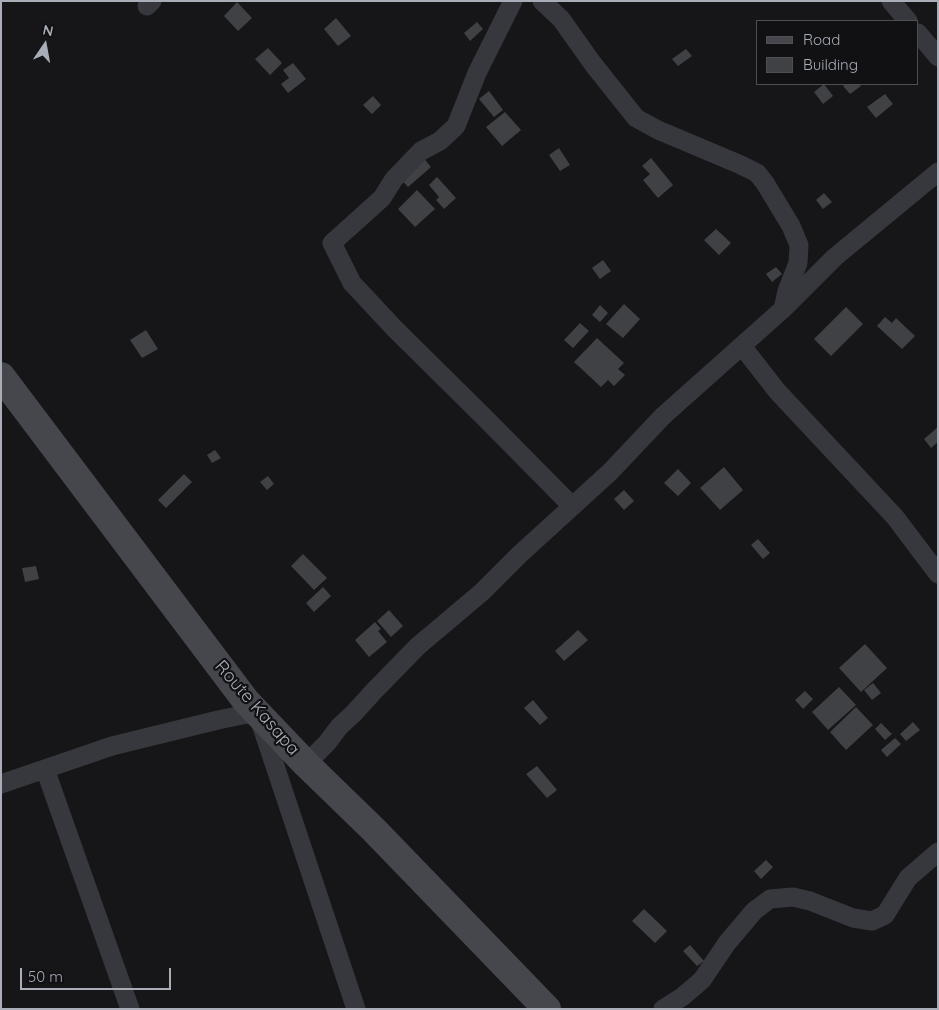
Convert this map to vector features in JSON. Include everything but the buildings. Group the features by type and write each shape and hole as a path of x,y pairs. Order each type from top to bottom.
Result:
{"main road":[{"name":"Route Kasapa","path":"1,376 246,701 547,1009"}],"street":[{"path":"513,1 477,73 456,126 440,141 421,151 394,179 382,198 332,243 352,284 572,506"},
{"path":"542,1 561,19 598,72 636,118 658,130 742,165 757,173 765,183 791,226 799,245 798,263 787,291 783,309"},
{"path":"891,1 907,20"},
{"path":"919,34 938,57"},
{"path":"306,764 327,743 339,726 354,713 418,646 482,592 519,555 610,472 664,416 783,309 835,257 938,172"},
{"path":"742,346 777,391 895,518 938,574"},
{"path":"1,784 112,746 257,712 356,1009"},
{"path":"44,769 130,1009"},
{"path":"663,1009 682,997 702,980 726,943 754,911 770,899 793,897 854,918 872,921 885,915 908,878 938,852"}]}
